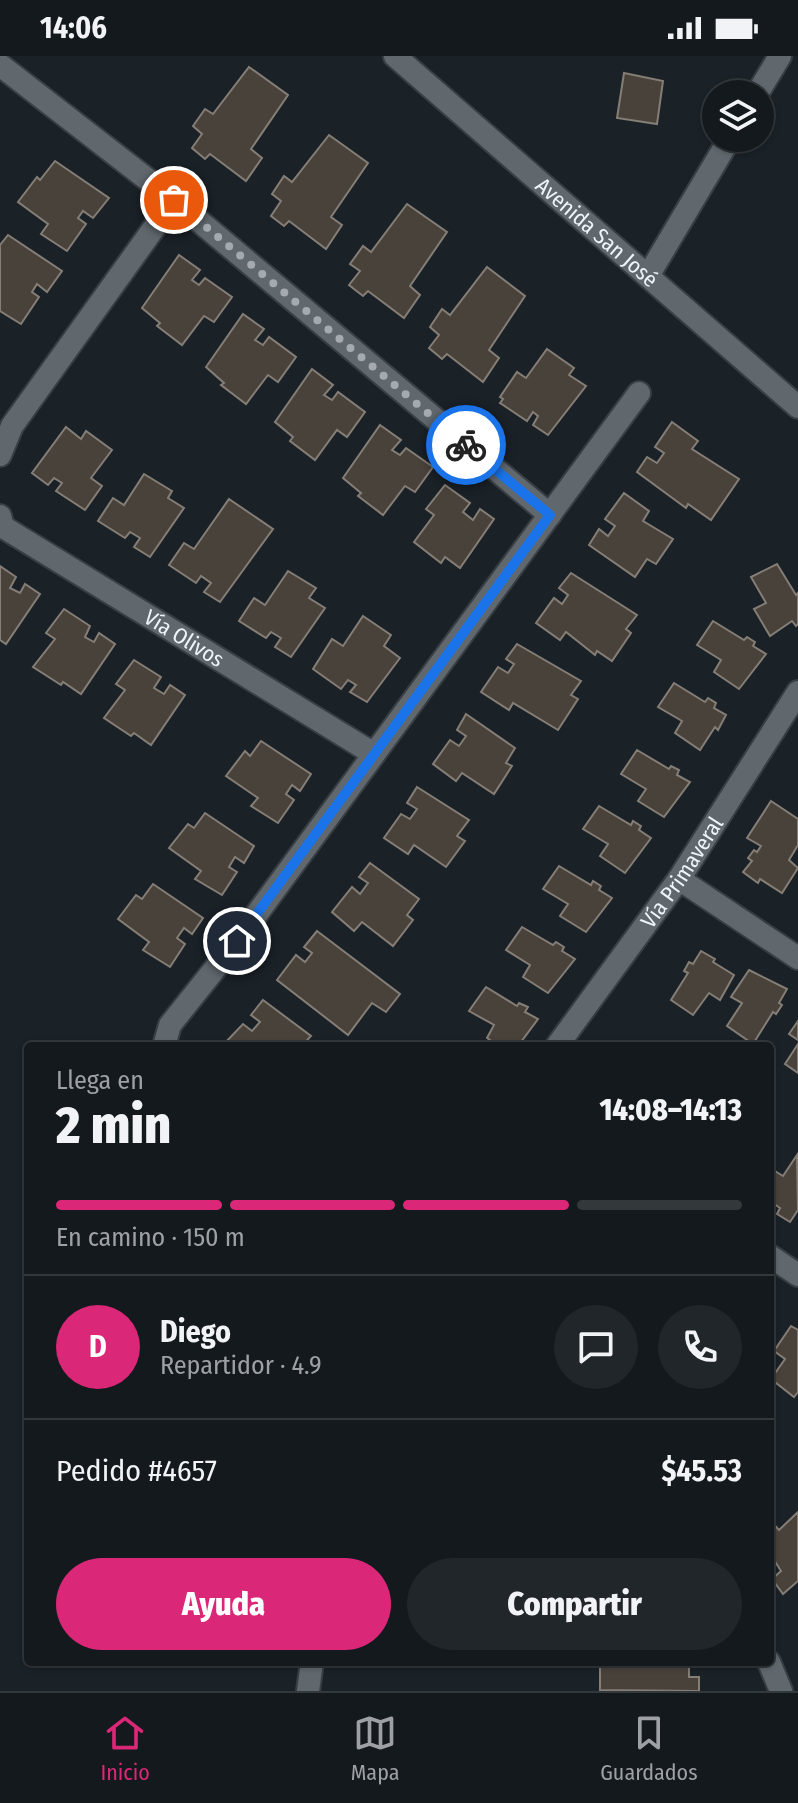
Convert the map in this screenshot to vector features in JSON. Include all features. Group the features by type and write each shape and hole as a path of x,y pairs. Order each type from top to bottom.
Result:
{"street":[{"name":"Avenida San José","path":"395,56 798,407"},
{"path":"765,80 780,56"},
{"path":"0,65 174,200 550,515"},
{"path":"648,276 722,152"},
{"path":"0,455 12,426 174,200"},
{"path":"165,1042 170,1025 237,941 639,393"},
{"name":"Vía Olivos","path":"0,516 3,527 374,754"},
{"name":"Vía Primaveral","path":"560,1042 679,879 798,692"},
{"path":"679,879 798,958"},
{"path":"774,1259 798,1275"},
{"path":"308,1691 311,1666"},
{"path":"771,1666 781,1691"}],"building":[{"path":"249,67 288,95 251,149 262,158 246,181 210,154 205,159 192,148 202,134 193,126 205,109 213,114"},
{"path":"624,73 663,81 657,124 617,118"},
{"path":"329,135 368,163 331,217 342,225 326,249 289,221 284,226 271,216 281,201 272,194 284,176 292,182"},
{"path":"55,161 109,198 93,218 83,211 78,218 86,224 67,251 41,234 48,224 18,202 37,177 40,180"},
{"path":"407,204 447,232 410,286 420,295 404,318 368,291 363,296 349,285 360,271 350,264 363,246 371,252"},
{"path":"8,235 62,271 47,292 37,284 32,292 39,297 21,324 0,311 0,245"},
{"path":"179,255 200,270 192,280 199,285 205,278 232,297 214,322 204,316 182,345 157,326 160,323 142,308"},
{"path":"487,267 525,296 489,350 499,358 483,382 447,354 442,359 429,348 439,335 430,327 442,309 450,315"},
{"path":"243,314 264,329 255,340 263,345 269,337 296,357 278,382 268,375 246,404 221,385 224,383 206,367"},
{"path":"547,349 574,368 569,375 586,386 548,435 533,425 538,416 533,412 527,421 500,403 503,399 500,397 517,372 526,378"},
{"path":"312,369 333,385 324,395 332,400 338,392 365,412 347,437 337,430 315,460 290,441 293,437 275,422"},
{"path":"672,422 698,441 692,449 739,479 711,520 688,504 686,508 637,472 647,457 657,463 664,453 655,447"},
{"path":"380,425 401,440 392,450 400,455 406,448 433,467 415,492 405,486 383,515 358,496 361,493 343,478"},
{"path":"66,427 81,439 86,431 112,450 91,478 102,486 85,510 56,491 62,483 54,478 48,485 32,473"},
{"path":"144,474 172,491 168,498 184,508 150,557 134,547 140,538 130,532 125,538 98,521 113,498 124,505"},
{"path":"445,485 470,503 463,512 473,520 480,509 494,519 460,568 445,557 441,563 414,542 434,515 426,509"},
{"path":"624,493 649,511 643,521 673,539 656,564 647,559 635,577 589,545 599,529 608,536 615,526 605,519"},
{"path":"229,499 273,529 220,602 204,592 211,583 201,576 196,583 169,565 184,543 194,549"},
{"path":"777,564 796,595 798,593 798,624 796,626 792,621 770,636 754,609 766,603 751,577"},
{"path":"0,566 16,577 10,588 20,593 25,584 40,594 6,644 0,640"},
{"path":"288,571 316,588 309,598 325,608 291,657 275,647 281,638 271,632 266,638 239,621 254,598 265,605"},
{"path":"571,573 637,615 626,629 631,633 612,661 597,651 595,655 566,632 560,640 536,623 554,598 562,604 568,595 559,588"},
{"path":"64,609 90,626 85,637 94,642 99,633 115,644 81,694 33,667 55,639 46,633"},
{"path":"363,616 391,635 384,646 400,658 367,702 350,692 356,685 348,680 341,689 313,669 332,639 343,646"},
{"path":"713,621 744,640 747,637 755,642 753,646 766,654 739,689 714,672 721,660 697,645"},
{"path":"517,644 581,681 571,695 578,699 558,730 513,703 509,710 481,692 498,667 508,673 514,664 506,659"},
{"path":"134,660 161,677 154,688 164,694 170,685 185,695 151,745 104,718 125,690 116,684"},
{"path":"674,683 705,702 708,698 716,703 714,708 726,715 718,730 715,727 700,750 675,733 682,721 658,707"},
{"path":"466,714 515,748 506,763 512,766 494,794 462,773 456,781 433,764 450,740 459,746 466,736 457,730"},
{"path":"261,741 311,774 300,791 292,785 286,794 294,800 278,823 251,806 258,798 226,776 245,751 250,756"},
{"path":"637,750 669,769 671,766 679,770 677,775 690,782 664,817 638,801 646,789 621,774"},
{"path":"417,787 469,820 457,836 465,841 446,867 414,845 408,854 384,838 401,814 410,819 417,809 407,803"},
{"path":"771,801 798,819 798,845 789,860 798,868 782,893 760,879 758,883 743,872 752,861 748,858 761,846 747,838"},
{"path":"599,806 631,825 633,821 641,826 639,830 651,838 625,873 600,856 608,844 583,829"},
{"path":"205,813 254,846 244,863 235,857 229,867 237,872 222,895 195,879 201,871 169,848 188,824 194,828"},
{"path":"370,863 419,899 407,915 413,920 393,946 362,922 354,931 332,912 352,887 360,894 368,883 359,877"},
{"path":"559,866 591,885 593,881 601,886 599,890 612,898 586,932 560,916 568,904 543,889"},
{"path":"153,884 203,918 192,934 184,928 177,938 185,944 170,967 143,950 149,942 118,919 136,895 142,899"},
{"path":"522,927 553,945 556,942 564,947 562,951 575,959 548,993 523,977 530,965 506,950"},
{"path":"317,931 400,994 386,1012 372,1003 348,1035 277,980 296,955 305,962 312,953 304,947"},
{"path":"701,951 734,975 720,1000 709,993 693,1015 671,1000 688,973 684,971 689,962 693,964"},
{"path":"749,970 787,989 779,1003 782,1005 776,1014 773,1012 754,1042 727,1026 742,1003 731,997"},
{"path":"486,987 517,1006 519,1003 528,1007 525,1012 538,1019 521,1042 493,1042 487,1038 494,1025 469,1011"},
{"path":"263,1000 311,1036 306,1042 226,1042 243,1024 252,1031 260,1022 251,1015"},
{"path":"798,1021 798,1040 789,1034"},
{"path":"798,1044 798,1073 785,1064"},
{"path":"797,1155 798,1210 790,1222 777,1214 780,1208 774,1204 774,1170 783,1176"},
{"path":"791,1326 798,1330 798,1392 794,1397 774,1381 774,1375 785,1359 774,1351"},
{"path":"798,1512 798,1581 783,1594 774,1582 774,1577 781,1571 776,1563 774,1565 774,1524 779,1530"},
{"path":"600,1666 689,1666 689,1677 699,1677 699,1691 600,1690"}],"way so far":[{"path":"174,200 466,445"}],"route":[{"path":"237,941 550,515 466,445"}]}
